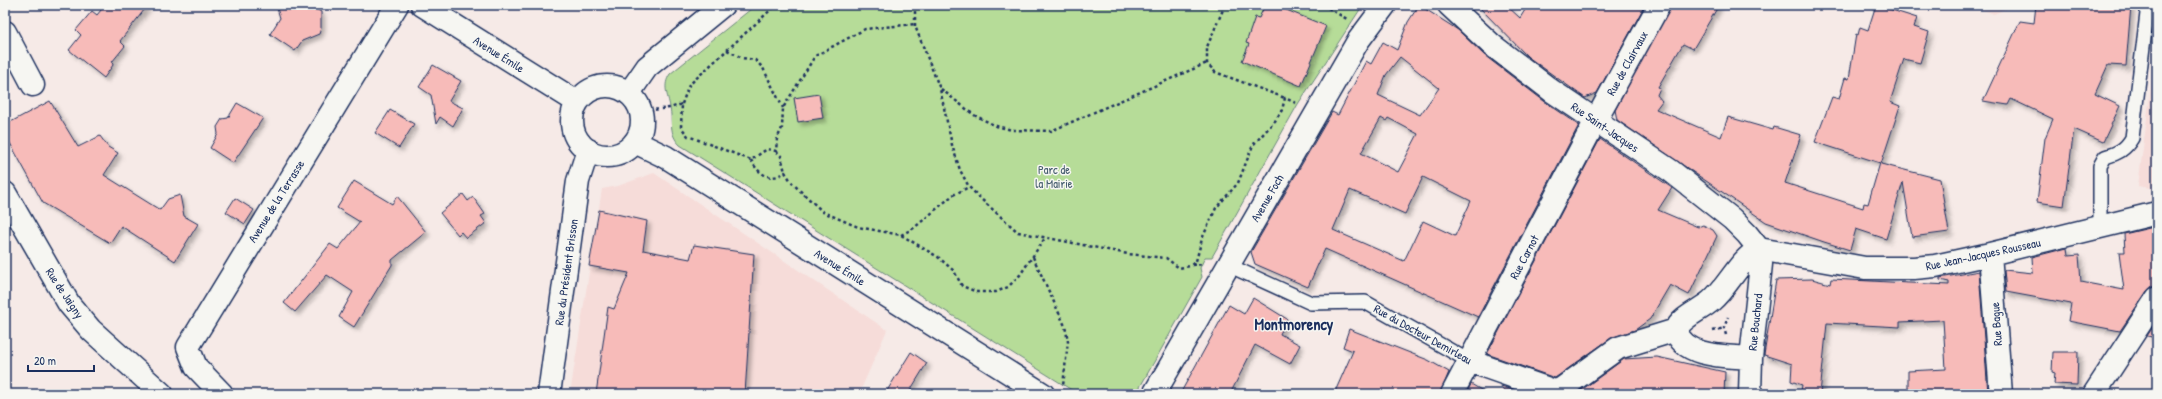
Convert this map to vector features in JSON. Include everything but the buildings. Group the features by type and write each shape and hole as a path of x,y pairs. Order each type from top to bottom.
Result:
{"street":[{"name":"Avenue de la Terrasse","path":"222,394 196,367 188,347 397,5"},
{"name":"Avenue Émile","path":"422,5 577,102"},
{"path":"629,93 647,67 723,5"},
{"name":"Avenue Foch","path":"1154,394 1317,112 1366,31 1385,5"},
{"name":"Rue Saint-Jacques","path":"1449,5 1492,45 1552,91 1671,171 1732,219 1748,234 1759,249"},
{"name":"Rue de Clairvaux","path":"1596,120 1659,5"},
{"path":"5,32 33,85"},
{"path":"601,86 618,87 629,93 636,101 641,111 642,120 635,142 623,151 608,156 598,155 579,143 574,134 572,123 573,112 577,102 585,93 601,86"},
{"name":"Rue Carnot","path":"1452,394 1596,120"},
{"name":"Avenue Émile","path":"635,142 666,157 1053,392"},
{"name":"Rue du Président Brisson","path":"549,394 578,181 588,150"},
{"name":"Rue de Jaigny","path":"5,193 69,304 91,330 162,394"},
{"name":"Rue Jean-Jacques Rousseau","path":"1759,249 1865,268 1935,266 1990,254 2157,212"},
{"path":"1751,358 1719,355 1687,347 1681,342 1676,330 1683,320 1712,300 1752,253 1759,249"},
{"name":"Rue Bouchard","path":"1750,394 1751,358 1761,264 1759,249"},
{"name":"Rue Bague","path":"1990,254 2001,394"},
{"path":"2094,394 2157,298"},
{"name":"Rue du Docteur Demirleau","path":"1469,360 1557,392 1618,348 1676,330"}],"lane":[{"path":"2100,227 2100,166 2105,157 2118,153 2127,147 2132,138 2148,5"},
{"name":"Rue du Docteur Demirleau","path":"1228,266 1311,303 1365,302 1469,360"}],"path":[{"path":"776,5 689,85 682,104 681,127 688,136 751,160 756,170 763,175 771,178 779,177 785,172"},
{"path":"915,5 915,24 940,89 952,145 960,170 969,187 1018,232 1128,254 1166,258 1179,268 1190,266 1196,261 1202,239 1216,208 1238,183 1253,145 1275,121 1282,110 1285,98"},
{"path":"1225,5 1207,47 1207,63 1215,72 1285,98 1317,112"},
{"path":"1323,5 1366,31"},
{"path":"776,151 777,139 782,128 783,108 815,56 865,29 915,24"},
{"path":"727,50 742,58 755,60 763,68 783,108"},
{"path":"940,89 974,115 996,126 1012,130 1051,131 1207,63"},
{"path":"641,111 670,108 682,104"},
{"path":"751,160 767,149 776,151 781,156 785,172 793,184 823,212 858,227 901,235 938,257 954,271 962,286 977,292 996,292 1008,287 1020,275 1045,238"},
{"path":"901,235 914,228 953,195 969,187"},
{"path":"1033,256 1065,326 1068,341 1053,392"}],"shaded area":[{"path":"1969,5 2014,5 1994,14"},
{"path":"2157,41 2157,189 2138,186"},
{"path":"654,173 887,330 859,394 570,394 602,189 618,186"}],"green space":[{"name":"Parc de la Mairie","path":"756,5 1363,5 1298,104 1212,257 1205,257 1200,268 1202,277 1136,394 1078,394 680,145 676,141 672,132 670,107 666,90 666,83 670,74"}],"district":[{"name":"Montmorency","path":"1294,324"}]}
